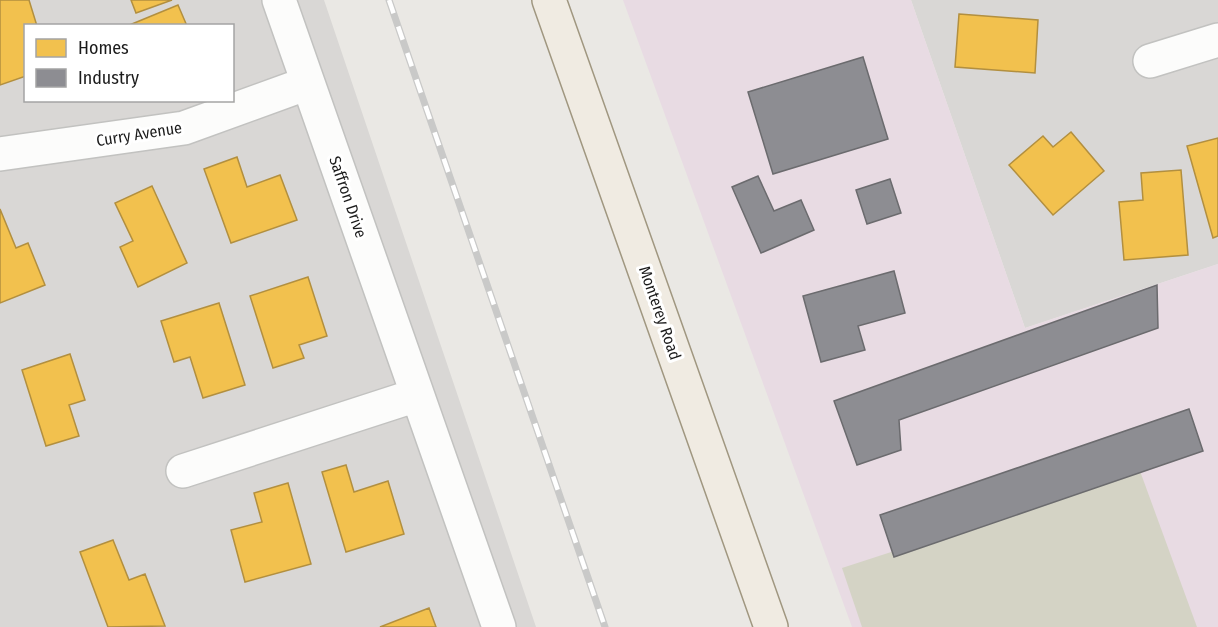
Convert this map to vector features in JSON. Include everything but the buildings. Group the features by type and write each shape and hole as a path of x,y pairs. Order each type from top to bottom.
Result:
{"main road":[{"name":"Monterey Road","path":"549,0 771,627"}],"street":[{"name":"Saffron Drive","path":"279,0 499,627"},
{"path":"1150,61 1218,40"},
{"name":"Curry Avenue","path":"0,154 184,128 308,83"},
{"path":"183,471 417,395"}],"shaded area":[{"path":"0,0 324,0 536,627 0,627"},
{"path":"623,0 911,0 1025,328 1218,264 1218,627 852,627"},
{"path":"911,0 1218,0 1218,264 1025,328"},
{"path":"1140,471 1197,627 862,627 842,568"}],"railway":[{"path":"389,0 605,627"}]}
